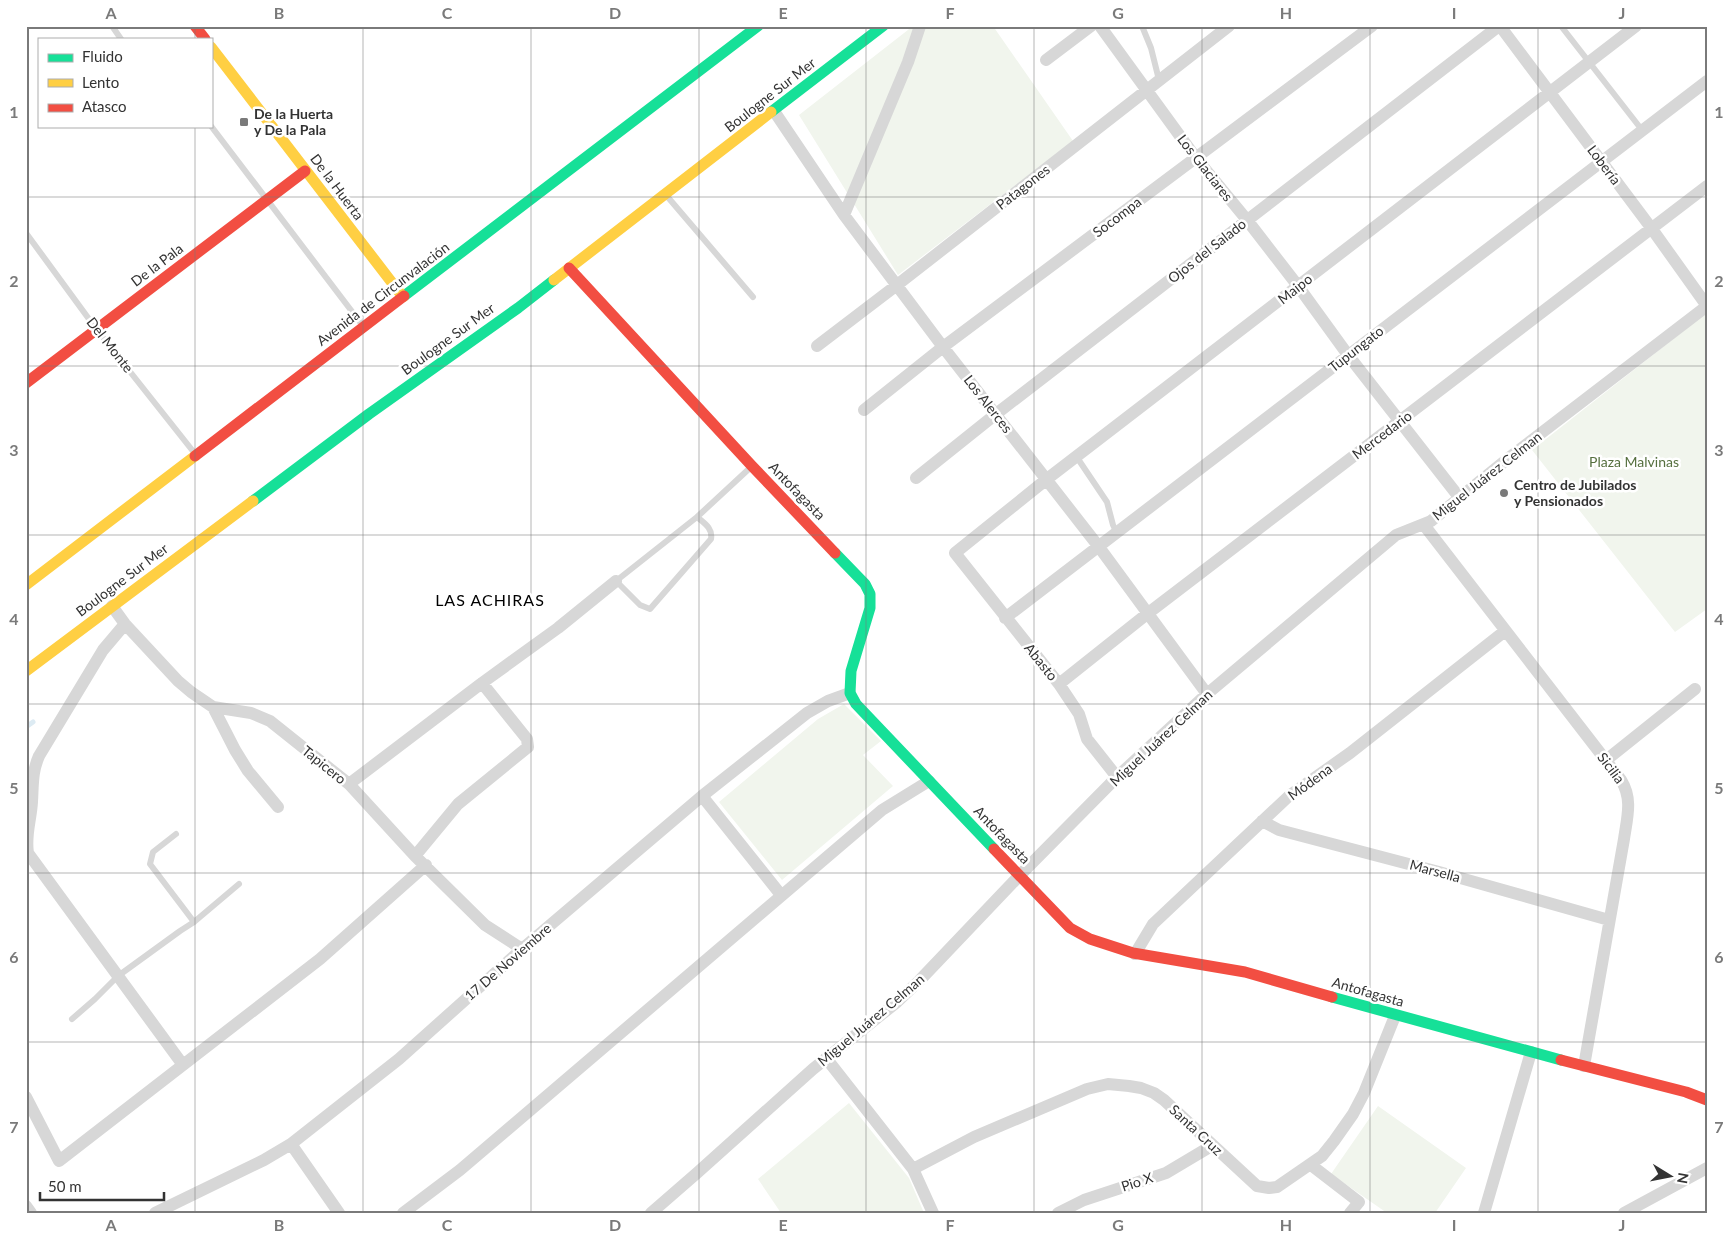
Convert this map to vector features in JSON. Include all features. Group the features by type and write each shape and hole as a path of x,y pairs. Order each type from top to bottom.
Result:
{"street":[{"path":"195,26 204,38"},
{"name":"Avenida de Circunvalación","path":"26,585 758,26"},
{"name":"Boulogne Sur Mer","path":"26,671 369,414 518,308 883,26"},
{"path":"844,215 908,62 920,26"},
{"path":"1046,60 1090,26"},
{"name":"Los Glaciares","path":"1100,26 1196,158 1247,220 1348,355 1459,497"},
{"name":"Patagones","path":"817,346 897,286 1229,26"},
{"name":"Socompa","path":"864,410 943,347 1372,26"},
{"name":"Lobería","path":"1500,26 1652,229 1707,306"},
{"name":"Ojos del Salado","path":"916,478 996,414 1500,26"},
{"name":"Maipo","path":"955,553 1076,456 1636,26"},
{"name":"De la Huerta","path":"212,48 403,297"},
{"name":"Tupungato","path":"1005,618 1707,81"},
{"name":"Los Alerces","path":"774,111 844,215 943,347 1099,547 1208,694"},
{"name":"De la Pala","path":"26,383 306,170"},
{"name":"Mercedario","path":"1059,684 1147,614 1707,186"},
{"name":"Antofagasta","path":"569,268 752,466 865,584 870,594 870,608 851,671 850,693 856,704 1070,928 1094,942 1135,954 1206,964 1242,972 1395,1016 1686,1092 1707,1100"},
{"name":"Miguel Juárez Celman","path":"651,1213 826,1058 897,1002 1118,777 1208,694 1396,535 1424,525 1707,306"},
{"name":"Sicilia","path":"1424,525 1625,786 1629,796 1629,806 1584,1066"},
{"name":"Abasto","path":"955,553 1059,684 1079,714 1087,739 1118,777"},
{"path":"349,784 558,628 616,581"},
{"name":"Tapicero","path":"112,606 125,624 178,681 202,701 213,707 262,717 349,784 415,856 485,925 522,949"},
{"path":"125,624 103,650 39,756 32,785 32,802 26,843 28,853 183,1065"},
{"name":"Módena","path":"1135,954 1153,924 1289,796 1350,753 1505,631"},
{"path":"415,856 458,804 528,746 527,739 482,683"},
{"path":"1606,761 1695,689"},
{"name":"17 De Noviembre","path":"155,1213 264,1160 291,1144 398,1059 522,949 702,796 807,713 828,701 850,693"},
{"path":"213,707 234,750 248,771 278,807"},
{"path":"403,1213 460,1170 882,810 929,781"},
{"path":"702,796 781,895"},
{"name":"Marsella","path":"1262,821 1279,830 1439,872 1609,920"},
{"path":"26,1097 59,1162 320,959 426,865"},
{"name":"Santa Cruz","path":"913,1169 974,1137 1087,1089 1108,1084 1135,1087 1154,1093 1213,1144 1257,1186 1276,1187 1322,1156 1352,1114 1364,1093 1395,1016"},
{"path":"1484,1213 1530,1052"},
{"path":"826,1058 913,1169 933,1213"},
{"path":"1686,1092 1707,1086"},
{"path":"291,1144 339,1213"},
{"name":"Pio X","path":"1058,1213 1084,1200 1166,1173 1213,1144"},
{"path":"1311,1165 1359,1202 1350,1213"},
{"path":"1624,1213 1707,1168"},
{"path":"26,1206 30,1213"}],"lane":[{"path":"112,26 120,38"},
{"path":"1142,26 1151,48 1159,80"},
{"path":"1561,26 1642,130"},
{"path":"212,127 364,327"},
{"path":"666,194 753,297"},
{"name":"Del Monte","path":"26,233 97,330 196,455"},
{"path":"1076,456 1106,502 1112,525 1117,533"},
{"path":"697,517 710,529 711,539 650,609 640,605 616,581 697,517 752,466"},
{"path":"176,834 153,852 150,864 194,922"},
{"path":"72,1020 118,976 194,922 239,884"}],"green space":[{"path":"913,26 993,26 1073,141 898,275 799,115"},
{"name":"Plaza Malvinas","path":"1705,314 1707,316 1707,609 1675,632 1532,450"},
{"path":"844,704 881,741 863,755 893,786 782,880 719,802 818,719"},
{"path":"849,1103 909,1178 924,1213 781,1213 758,1179"},
{"path":"1378,1106 1466,1168 1435,1213 1387,1213 1331,1174"}],"waterway":[{"path":"26,727 33,722"}],"traffic: fast":[{"path":"404,296 758,26"},
{"path":"771,112 883,26"},
{"path":"253,501 554,280"},
{"path":"835,553 865,584 870,594 870,608 851,671 850,693 856,704 994,849"},
{"path":"1332,997 1561,1060"}],"traffic: slow":[{"path":"212,48 403,297"},
{"path":"554,280 771,112"},
{"path":"26,585 195,456"},
{"path":"26,671 253,501"}],"traffic: jam":[{"path":"195,26 204,38"},
{"path":"26,383 305,171"},
{"path":"569,268 835,553"},
{"path":"195,456 404,296"},
{"path":"994,849 1070,928 1090,939 1133,953 1245,972 1332,997"},
{"path":"1561,1060 1686,1092 1707,1100"}],"place":[{"name":"De la Huerta y De la Pala","path":"244,122"},
{"name":"Centro de Jubilados y Pensionados","path":"1504,493"}],"district":[{"name":"LAS ACHIRAS","path":"490,600"}]}
